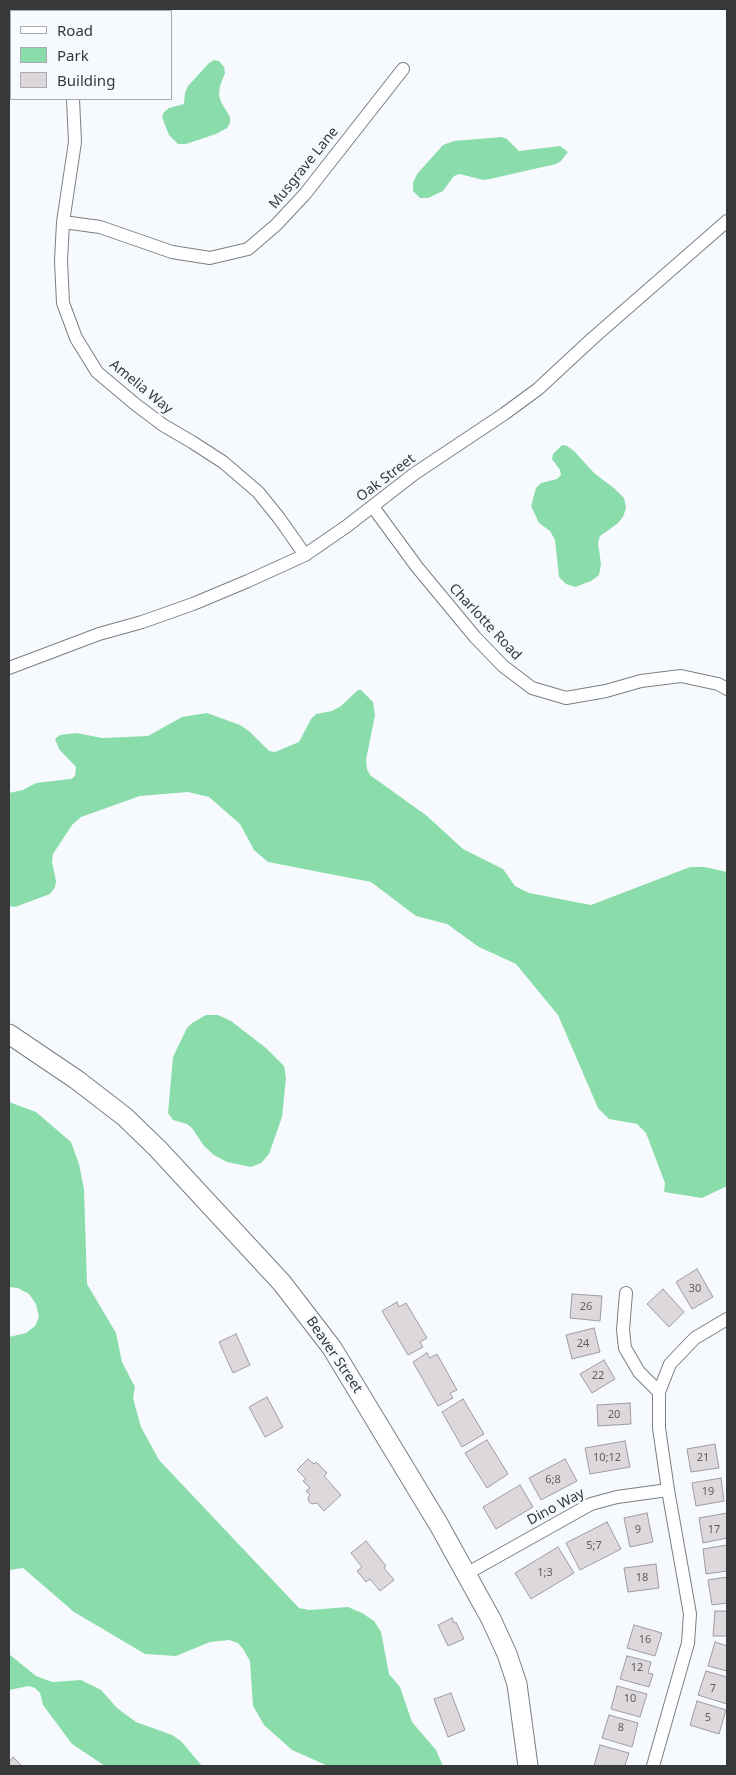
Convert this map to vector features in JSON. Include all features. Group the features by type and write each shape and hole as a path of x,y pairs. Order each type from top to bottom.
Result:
{"street":[{"name":"Musgrave Lane","path":"64,222 100,227 172,252 210,258 248,249 276,225 305,194 403,69"},
{"name":"Amelia Way","path":"73,100 74,142 61,261 64,303 76,338 97,372 163,425 223,462 258,492 305,555"},
{"name":"Oak Street","path":"9,668 99,634 142,622 193,604 305,555 373,507 414,474 538,389 727,221"},
{"name":"Charlotte Road","path":"373,507 417,567 475,637 503,666 532,688 566,698 606,691 641,681 680,676 718,684 727,689"},
{"name":"Beaver Street","path":"9,1034 77,1080 125,1117 191,1183 282,1283 332,1348 439,1524 491,1619 518,1684 528,1766"},
{"path":"626,1293 623,1330 625,1348 639,1372 659,1392"},
{"path":"653,1766 688,1643 690,1614 659,1428 659,1392 670,1364 695,1338 727,1319"},
{"name":"Dino Way","path":"466,1574 591,1504 617,1496 668,1490"}],"green space":[{"path":"214,60 219,61 224,67 225,73 219,95 230,117 230,123 227,128 216,134 186,144 178,144 169,135 162,117 164,112 169,108 184,104 188,86"},
{"path":"502,137 507,139 519,151 560,146 568,152 556,164 490,179 483,180 460,174 454,176 443,191 428,198 420,198 413,191 413,183 417,174 443,145 454,141"},
{"path":"562,445 574,451 594,473 615,489 624,498 626,508 623,517 617,524 600,536 598,543 601,564 599,575 591,581 575,587 566,584 559,577 555,540 550,531 539,523 531,506 536,488 541,483 557,479 561,475 560,470 552,459 553,454"},
{"path":"358,690 361,690 373,702 375,715 366,760 370,775 427,816 463,849 503,869 515,886 529,893 591,905 690,867 705,867 727,872 727,1186 702,1198 664,1192 665,1183 646,1133 637,1124 609,1119 598,1108 558,1015 516,964 479,947 447,924 416,916 371,882 268,862 254,850 240,824 209,797 188,792 140,796 81,817 72,825 53,854 52,862 56,881 55,887 50,894 15,907 9,906 9,793 23,790 36,783 71,779 75,776 76,767 59,749 55,739 60,735 77,733 102,738 148,736 182,717 207,713 240,725 249,731 269,751 275,752 299,742 311,719 316,714 332,711 341,706"},
{"path":"206,1015 218,1015 231,1021 266,1048 284,1066 286,1078 282,1117 269,1154 261,1163 251,1167 227,1162 214,1155 204,1146 192,1128 187,1124 173,1120 168,1113 173,1057 187,1028"},
{"path":"9,1102 36,1112 71,1142 79,1164 84,1189 87,1284 116,1333 122,1362 135,1387 133,1398 141,1427 159,1460 299,1608 309,1610 348,1607 374,1621 381,1632 389,1674 400,1687 412,1722 436,1750 443,1766 328,1766 292,1750 264,1725 253,1706 250,1661 238,1643 229,1640 210,1642 176,1656 145,1654 74,1612 23,1568 9,1570 9,1337 26,1333 35,1326 39,1317 36,1304 29,1294 18,1288 9,1287"},
{"path":"9,1654 36,1676 52,1682 81,1680 101,1690 117,1708 136,1722 172,1735 181,1741 202,1766 105,1766 72,1744 43,1705 40,1693 35,1688 29,1686 9,1690"}],"building":[{"path":"697,1269 713,1297 692,1309 676,1282"},
{"path":"663,1289 684,1312 669,1327 647,1304"},
{"path":"572,1294 602,1296 600,1321 570,1318"},
{"path":"397,1302 399,1307 406,1303 427,1338 420,1342 423,1347 408,1355 382,1311"},
{"path":"594,1328 600,1352 572,1359 566,1335"},
{"path":"236,1334 250,1365 233,1373 219,1342"},
{"path":"427,1353 430,1358 437,1354 457,1390 450,1393 453,1398 438,1406 413,1362"},
{"path":"604,1360 615,1379 592,1393 580,1374"},
{"path":"267,1397 283,1427 265,1437 249,1407"},
{"path":"463,1399 484,1434 462,1447 442,1412"},
{"path":"630,1403 631,1424 598,1426 597,1405"},
{"path":"487,1440 508,1474 487,1488 465,1453"},
{"path":"625,1441 630,1467 590,1474 585,1448"},
{"path":"715,1444 719,1468 691,1472 687,1449"},
{"path":"308,1459 314,1464 316,1462 327,1473 324,1476 341,1495 324,1511 317,1503 312,1504 309,1502 308,1498 310,1495 306,1491 310,1488 303,1481 306,1479 297,1470"},
{"path":"565,1459 577,1481 541,1500 529,1478"},
{"path":"721,1478 724,1501 696,1506 692,1483"},
{"path":"520,1485 533,1507 496,1529 483,1507"},
{"path":"647,1513 653,1542 630,1547 624,1518"},
{"path":"727,1513 727,1538 703,1543 699,1518"},
{"path":"607,1522 621,1549 580,1570 566,1543"},
{"path":"366,1541 386,1566 384,1568 394,1580 380,1591 370,1579 366,1582 357,1571 362,1567 351,1553"},
{"path":"727,1545 727,1571 706,1574 703,1549"},
{"path":"558,1547 574,1573 531,1599 515,1573"},
{"path":"656,1564 659,1588 628,1592 624,1568"},
{"path":"727,1577 727,1603 712,1605 708,1580"},
{"path":"715,1611 727,1611 727,1636 713,1636"},
{"path":"452,1618 464,1639 448,1646 438,1625"},
{"path":"634,1625 662,1633 655,1656 627,1648"},
{"path":"715,1642 727,1646 727,1671 708,1666"},
{"path":"627,1656 651,1662 648,1673 653,1674 649,1687 620,1679"},
{"path":"706,1671 727,1677 727,1704 698,1695"},
{"path":"617,1686 647,1694 640,1717 611,1709"},
{"path":"451,1693 465,1730 448,1737 434,1699"},
{"path":"697,1701 726,1710 719,1734 690,1725"},
{"path":"609,1715 638,1723 632,1747 602,1738"},
{"path":"600,1745 629,1753 625,1765 627,1766 594,1766"},
{"path":"13,1757 22,1766 9,1766 9,1762"}]}
